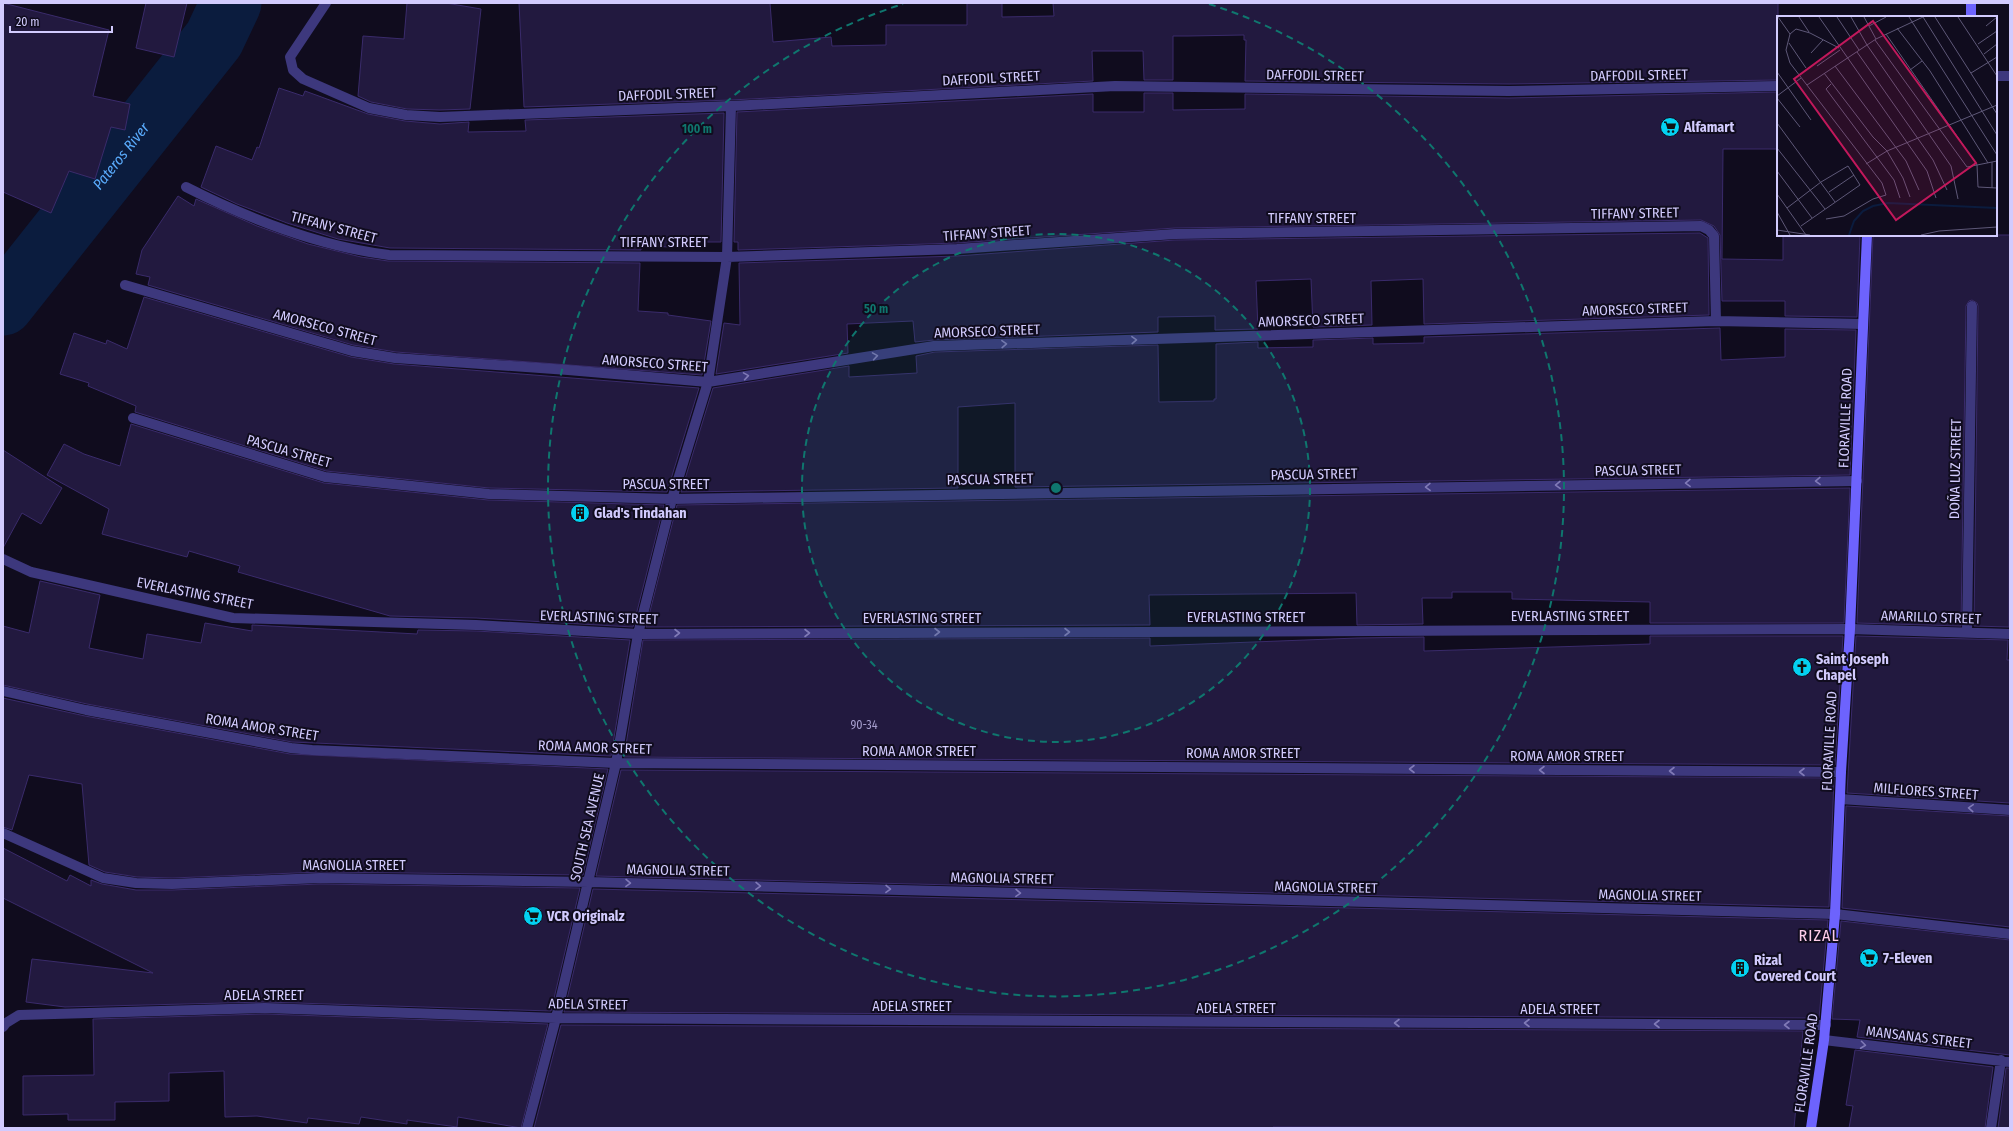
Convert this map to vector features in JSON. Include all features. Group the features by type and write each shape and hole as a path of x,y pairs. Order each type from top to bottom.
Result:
{"street":[{"name":"DAFFODIL STREET","path":"326,3 290,57 293,70 303,79 369,108 406,115 440,117 731,106 1115,86 1509,92 1777,86"},
{"path":"1971,3 1971,16"},
{"path":"1997,76 2010,76"},
{"name":"SOUTH SEA AVENUE","path":"527,1128 556,1018 616,763 638,634 672,499 708,382 727,257 731,106"},
{"name":"TIFFANY STREET","path":"186,187 254,220 344,247 389,255 727,257 956,249 1175,234 1700,226 1709,230 1714,236 1716,321"},
{"name":"FLORAVILLE ROAD","path":"1811,1128 1826,1025 1835,914 1841,772 1857,481 1867,236"},
{"name":"AMORSECO STREET","path":"125,285 352,351 395,358 568,370 708,382 934,346 1716,321 1863,324"},
{"name":"DOÑA LUZ STREET","path":"1967,632 1972,306"},
{"name":"PASCUA STREET","path":"133,418 325,477 489,494 672,499 1857,481"},
{"name":"EVERLASTING STREET","path":"3,559 31,572 233,618 476,625 638,634 1850,629"},
{"path":"1999,633 2010,627"},
{"name":"AMARILLO STREET","path":"1850,629 2010,634"},
{"name":"ROMA AMOR STREET","path":"3,691 86,710 291,748 616,763 1841,772"},
{"name":"MILFLORES STREET","path":"1840,799 2010,810"},
{"name":"MAGNOLIA STREET","path":"3,832 103,878 136,883 172,884 320,878 589,882 1835,914 2010,934"},
{"name":"ADELA STREET","path":"3,1027 6,1022 19,1015 265,1008 556,1018 1826,1025"},
{"name":"MANSANAS STREET","path":"1824,1040 2005,1061"},
{"path":"1991,1128 2005,1061"}],"building":[{"path":"3,3 109,30 93,96 130,104 125,130 111,127 95,179 69,171 51,213 3,192"},
{"path":"146,3 187,3 174,57 136,48"},
{"path":"407,3 446,3 481,9 470,109 407,109 371,102 358,96 363,36 404,39"},
{"path":"519,3 770,3 773,42 831,37 832,46 886,45 886,25 967,25 967,3 1002,3 1002,17 1054,16 1053,3 1778,3 1777,80 1509,84 1245,81 1246,40 1244,40 1244,35 1173,36 1173,80 1144,80 1143,51 1092,51 1093,81 731,100 524,107"},
{"path":"279,88 303,96 305,91 368,114 405,121 440,124 469,122 468,132 526,131 525,120 724,113 721,242 671,242 671,247 641,246 641,250 390,248 338,239 287,223 237,204 201,187 216,146 252,160 257,147 259,148"},
{"path":"1777,92 1777,149 1723,149 1722,259 1783,260 1783,236 1860,236 1857,317 1785,316 1785,301 1722,301 1720,235 1714,226 1701,220 1175,228 957,243 738,250 738,242 734,242 737,112 1093,94 1093,112 1144,112 1144,93 1173,93 1173,110 1245,109 1245,94 1509,98"},
{"path":"178,196 194,206 196,199 257,226 308,244 361,257 388,261 640,263 638,311 668,313 668,315 711,321 702,375 396,352 353,345 148,285 150,277 136,274 142,250"},
{"path":"1700,233 1708,238 1709,315 1424,324 1423,279 1371,281 1372,325 1313,327 1311,279 1256,281 1258,329 1215,330 1215,316 1158,317 1158,332 934,340 915,342 913,321 847,324 848,353 716,374 724,323 740,325 739,263 957,256 1175,240"},
{"path":"2010,235 2009,627 1974,626 1978,306 1977,303 1972,300 1969,301 1966,306 1961,626 1857,623 1873,236"},
{"path":"144,297 351,357 394,364 699,388 667,492 489,488 326,471 135,412 136,406 88,386 89,383 60,374 74,333 106,344 107,340 127,349"},
{"path":"1720,328 1721,360 1785,357 1785,329 1856,330 1850,475 1015,487 1015,403 958,407 958,488 681,492 713,388 849,366 849,377 917,373 916,356 935,352 1158,345 1159,402 1214,401 1214,399 1216,399 1216,344 1258,342 1258,348 1313,347 1313,340 1373,338 1373,344 1424,343 1424,337"},
{"path":"131,424 324,483 488,500 664,505 633,627 476,618 390,616 238,572 240,566 189,551 187,557 102,534 109,509 47,475 64,444 84,454 120,466"},
{"path":"3,450 62,488 41,524 22,513 3,548"},
{"path":"1850,488 1844,623 1650,623 1650,602 1512,599 1512,592 1452,592 1452,598 1422,598 1423,624 1357,625 1356,593 1149,595 1150,625 646,627 677,505"},
{"path":"40,581 100,595 89,648 143,659 147,634 201,643 205,623 252,631 252,625 417,634 418,630 476,631 630,640 611,756 292,742 87,704 3,685 3,626 29,633"},
{"path":"1650,636 1843,636 1835,765 624,757 643,640 1150,638 1150,646 1357,638 1424,637 1424,651 1650,644"},
{"path":"1856,636 2008,640 2007,660 2010,660 2010,803 1847,793"},
{"path":"3,698 85,716 290,754 608,769 583,875 320,872 172,878 137,877 105,872 89,865 82,784 29,775 12,830 3,827"},
{"path":"621,770 1834,778 1829,907 596,876"},
{"path":"1846,806 2010,816 2010,927 1842,908"},
{"path":"3,848 67,881 70,875 91,886 91,880 102,884 136,890 320,884 580,888 551,1011 265,1002 65,1007 26,1002 32,959 153,973 3,898"},
{"path":"593,889 1828,920 1819,1018 564,1012"},
{"path":"1841,921 2010,940 2010,1055 1857,1037 1860,1020 1832,1019"},
{"path":"265,1014 548,1024 521,1128 458,1117 457,1127 407,1120 407,1124 361,1117 359,1124 308,1118 307,1123 257,1116 225,1117 224,1071 169,1073 169,1101 115,1102 115,1120 68,1120 68,1114 23,1115 23,1076 94,1075 93,1019"},
{"path":"561,1025 1803,1031 1794,1128 534,1128"},
{"path":"1855,1050 1993,1067 1985,1128 1849,1128 1853,1106 1846,1105"},
{"path":"2006,1068 2010,1068 2010,1128 1998,1128"}],"waterway":[{"name":"Pateros River","path":"3,305 214,39 231,3"}],"place":[{"name":"Alfamart","path":"1670,127"},
{"name":"Glad's Tindahan","path":"580,513"},
{"name":"Saint Joseph Chapel","path":"1802,667"},
{"name":"VCR Originalz","path":"533,916"},
{"name":"7-Eleven","path":"1869,958"},
{"name":"Rizal Covered Court","path":"1740,968"}],"district":[{"name":"RIZAL","path":"1819,935"}]}
